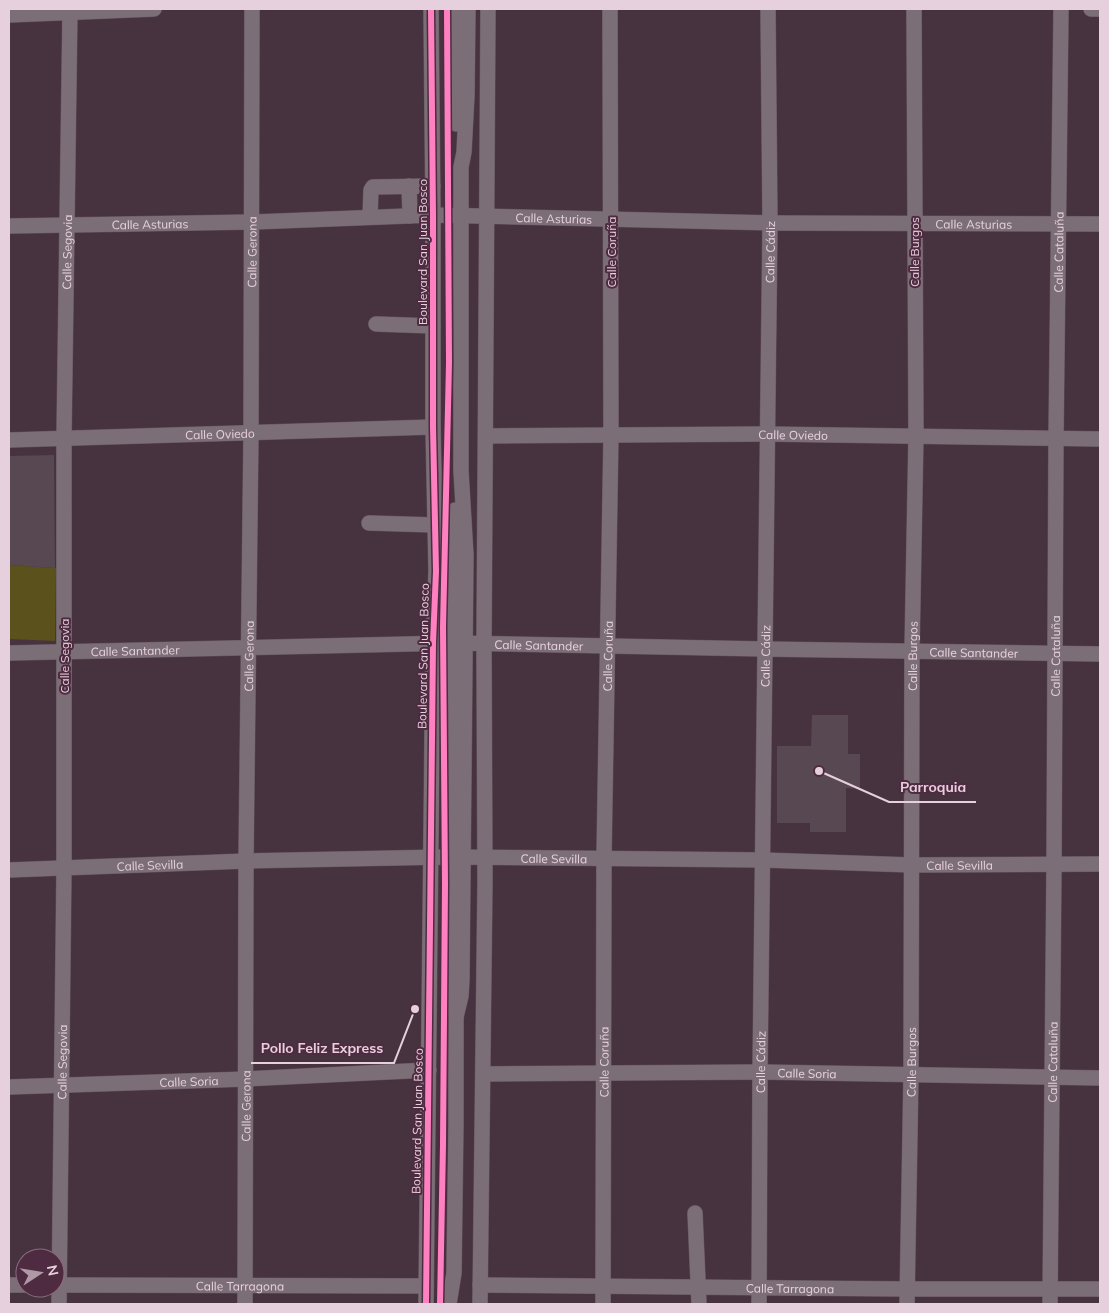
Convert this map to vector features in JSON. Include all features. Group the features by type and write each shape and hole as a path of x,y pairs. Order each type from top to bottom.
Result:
{"street":[{"path":"9,14 154,9"},
{"name":"Calle Gerona","path":"245,1304 252,9"},
{"name":"Boulevard San Juan Bosco","path":"426,1304 433,643 436,571 433,426 431,9"},
{"path":"455,9 456,123 461,167"},
{"path":"450,1304 454,1273 456,1017 461,996 462,979 457,857 459,643 454,519 461,471 460,215 461,167 464,152 467,96 468,9"},
{"path":"480,1304 485,858 484,644 487,436 486,215 488,9"},
{"name":"Calle Coruña","path":"603,1304 604,858 611,434 610,9"},
{"name":"Calle Cádiz","path":"759,1304 766,434 770,223 768,9"},
{"name":"Calle Burgos","path":"907,1297 911,1074 912,650 916,435 914,9"},
{"name":"Calle Cataluña","path":"1050,1304 1054,653 1061,9"},
{"path":"1091,9 1100,9"},
{"name":"Calle Segovia","path":"58,1248 62,1085 64,438 70,11"},
{"path":"409,186 410,216"},
{"path":"370,217 373,187 433,186"},
{"name":"Calle Asturias","path":"9,226 251,222 433,215 770,223 1100,224"},
{"path":"376,324 433,326"},
{"name":"Calle Oviedo","path":"9,440 433,426"},
{"name":"Calle Oviedo","path":"487,436 766,434 1100,439"},
{"path":"368,523 435,525"},
{"name":"Calle Santander","path":"9,653 459,643 1100,654"},
{"name":"Calle Sevilla","path":"9,870 246,861 432,857 763,860 912,865 1100,864"},
{"name":"Calle Soria","path":"9,1086 246,1079 429,1070"},
{"name":"Calle Soria","path":"483,1074 760,1072 1100,1078"},
{"path":"695,1213 698,1304"},
{"path":"454,1273 459,1304"},
{"name":"Calle Tarragona","path":"65,1285 426,1286"},
{"name":"Calle Tarragona","path":"480,1286 760,1287 907,1297 1050,1288 1100,1289"}],"shaded area":[{"path":"9,565 56,568 55,641 9,639"}],"building":[{"path":"54,455 55,568 9,565 9,456"},
{"path":"812,715 848,715 848,754 860,754 860,789 846,788 846,832 810,832 810,823 777,823 777,746 811,746"}],"cycle path":[{"path":"426,1304 433,643 436,571 433,427 431,9"},
{"path":"440,1304 445,884 443,627 449,363 447,9"}],"place":[{"name":"Parroquia","path":"819,771"},
{"name":"Pollo Feliz Express","path":"415,1009"}]}
